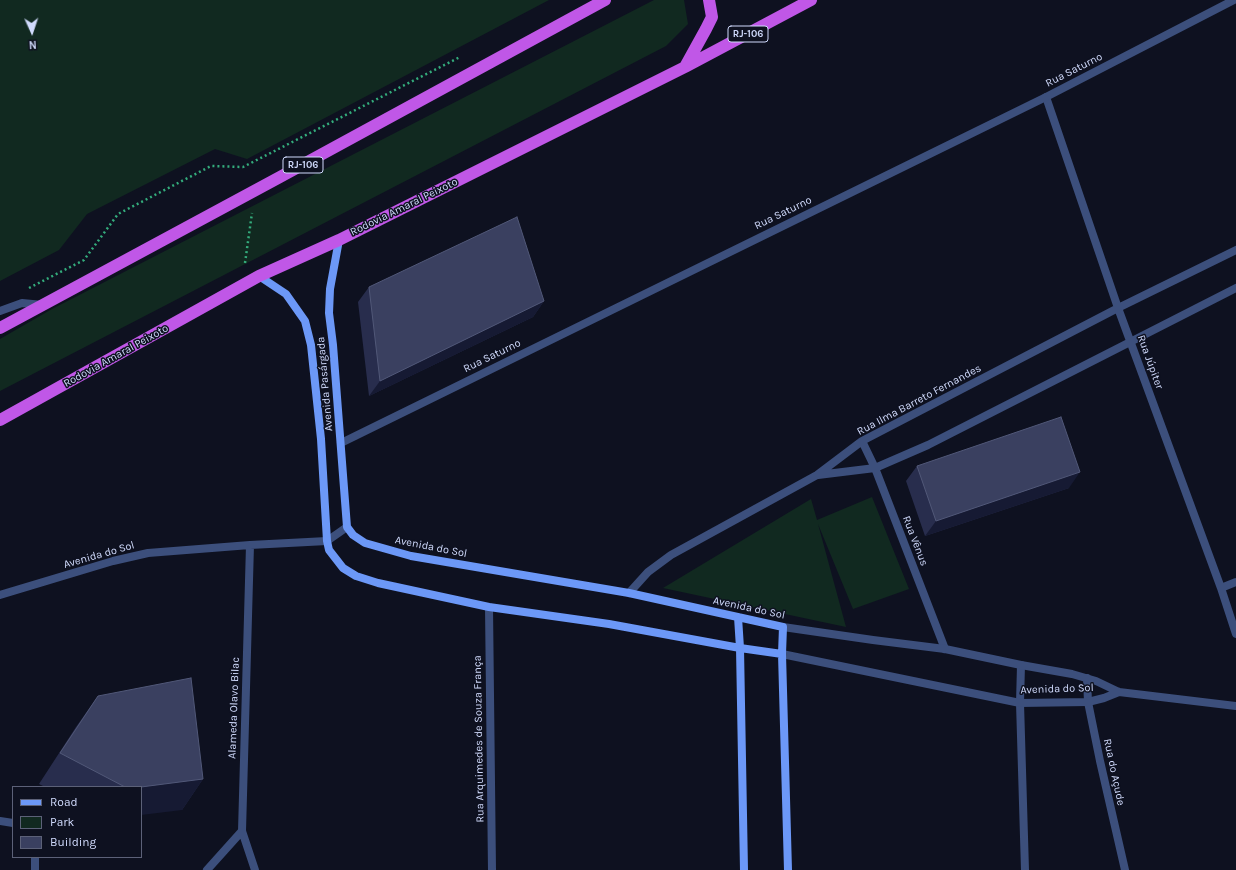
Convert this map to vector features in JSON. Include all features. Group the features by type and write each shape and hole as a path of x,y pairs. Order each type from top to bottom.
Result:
{"highway":[{"name":"RJ-106","path":"0,328 605,0"},
{"path":"685,67 712,17 709,0"},
{"name":"Rodovia Amaral Peixoto","path":"0,420 259,276 338,240 685,67 811,0"}],"main road":[{"name":"Avenida Pasárgada","path":"338,240 330,289 329,313 347,528"},
{"name":"Avenida Pasárgada","path":"259,276 286,294 304,321 308,333 311,345 322,439 327,541"},
{"name":"Avenida do Sol","path":"347,528 353,535 365,543 411,556 629,593 783,627"},
{"name":"Avenida do Sol","path":"327,541 329,550 342,568 356,576 403,589 489,607 609,624 740,648 782,654"},
{"path":"738,617 740,648 744,870"},
{"path":"783,627 782,654 788,870"}],"street":[{"name":"Rua Saturno","path":"341,443 1046,96 1234,0"},
{"name":"Rua Júpiter","path":"1046,96 1118,308 1221,588 1236,634"},
{"name":"Rua Ilma Barreto Fernandes","path":"629,593 648,572 671,555 817,475 862,441 1118,308 1236,250"},
{"path":"817,475 875,468 928,445 1236,288"},
{"path":"0,311 22,303 44,305"},
{"name":"Rua Vênus","path":"862,441 875,468 946,649"},
{"path":"327,541 347,528"},
{"name":"Avenida do Sol","path":"0,595 112,561 148,553 327,541"},
{"name":"Alameda Olavo Bilac","path":"250,545 242,831 255,870"},
{"path":"1221,588 1236,582"},
{"name":"Rua Arquimedes de Souza França","path":"489,607 492,870"},
{"name":"Avenida do Sol","path":"783,627 946,649 1072,674 1087,678 1119,692"},
{"name":"Avenida do Sol","path":"782,654 1020,702 1088,702 1119,692"},
{"path":"1021,665 1020,702 1025,870"},
{"name":"Rua do Açude","path":"1087,678 1088,702 1125,870"},
{"path":"1119,692 1236,706"},
{"path":"0,821 12,823"},
{"path":"207,870 242,831"},
{"path":"35,858 35,870"}],"path":[{"path":"28,288 84,260 118,214 211,166 243,167 467,53"},
{"path":"242,286 255,191"}],"green space":[{"path":"0,0 549,0 247,159 215,149 87,214 59,250 0,281"},
{"path":"654,0 684,0 688,24 666,46 0,391 0,339 52,309"},
{"path":"872,497 909,589 853,609 818,524 846,627 663,588 811,499 817,520"}],"building":[{"path":"517,217 544,301 380,381 369,287"},
{"path":"1061,417 1080,472 936,521 917,466"},
{"path":"191,678 203,779 142,787 123,786 60,753 98,696"}]}
